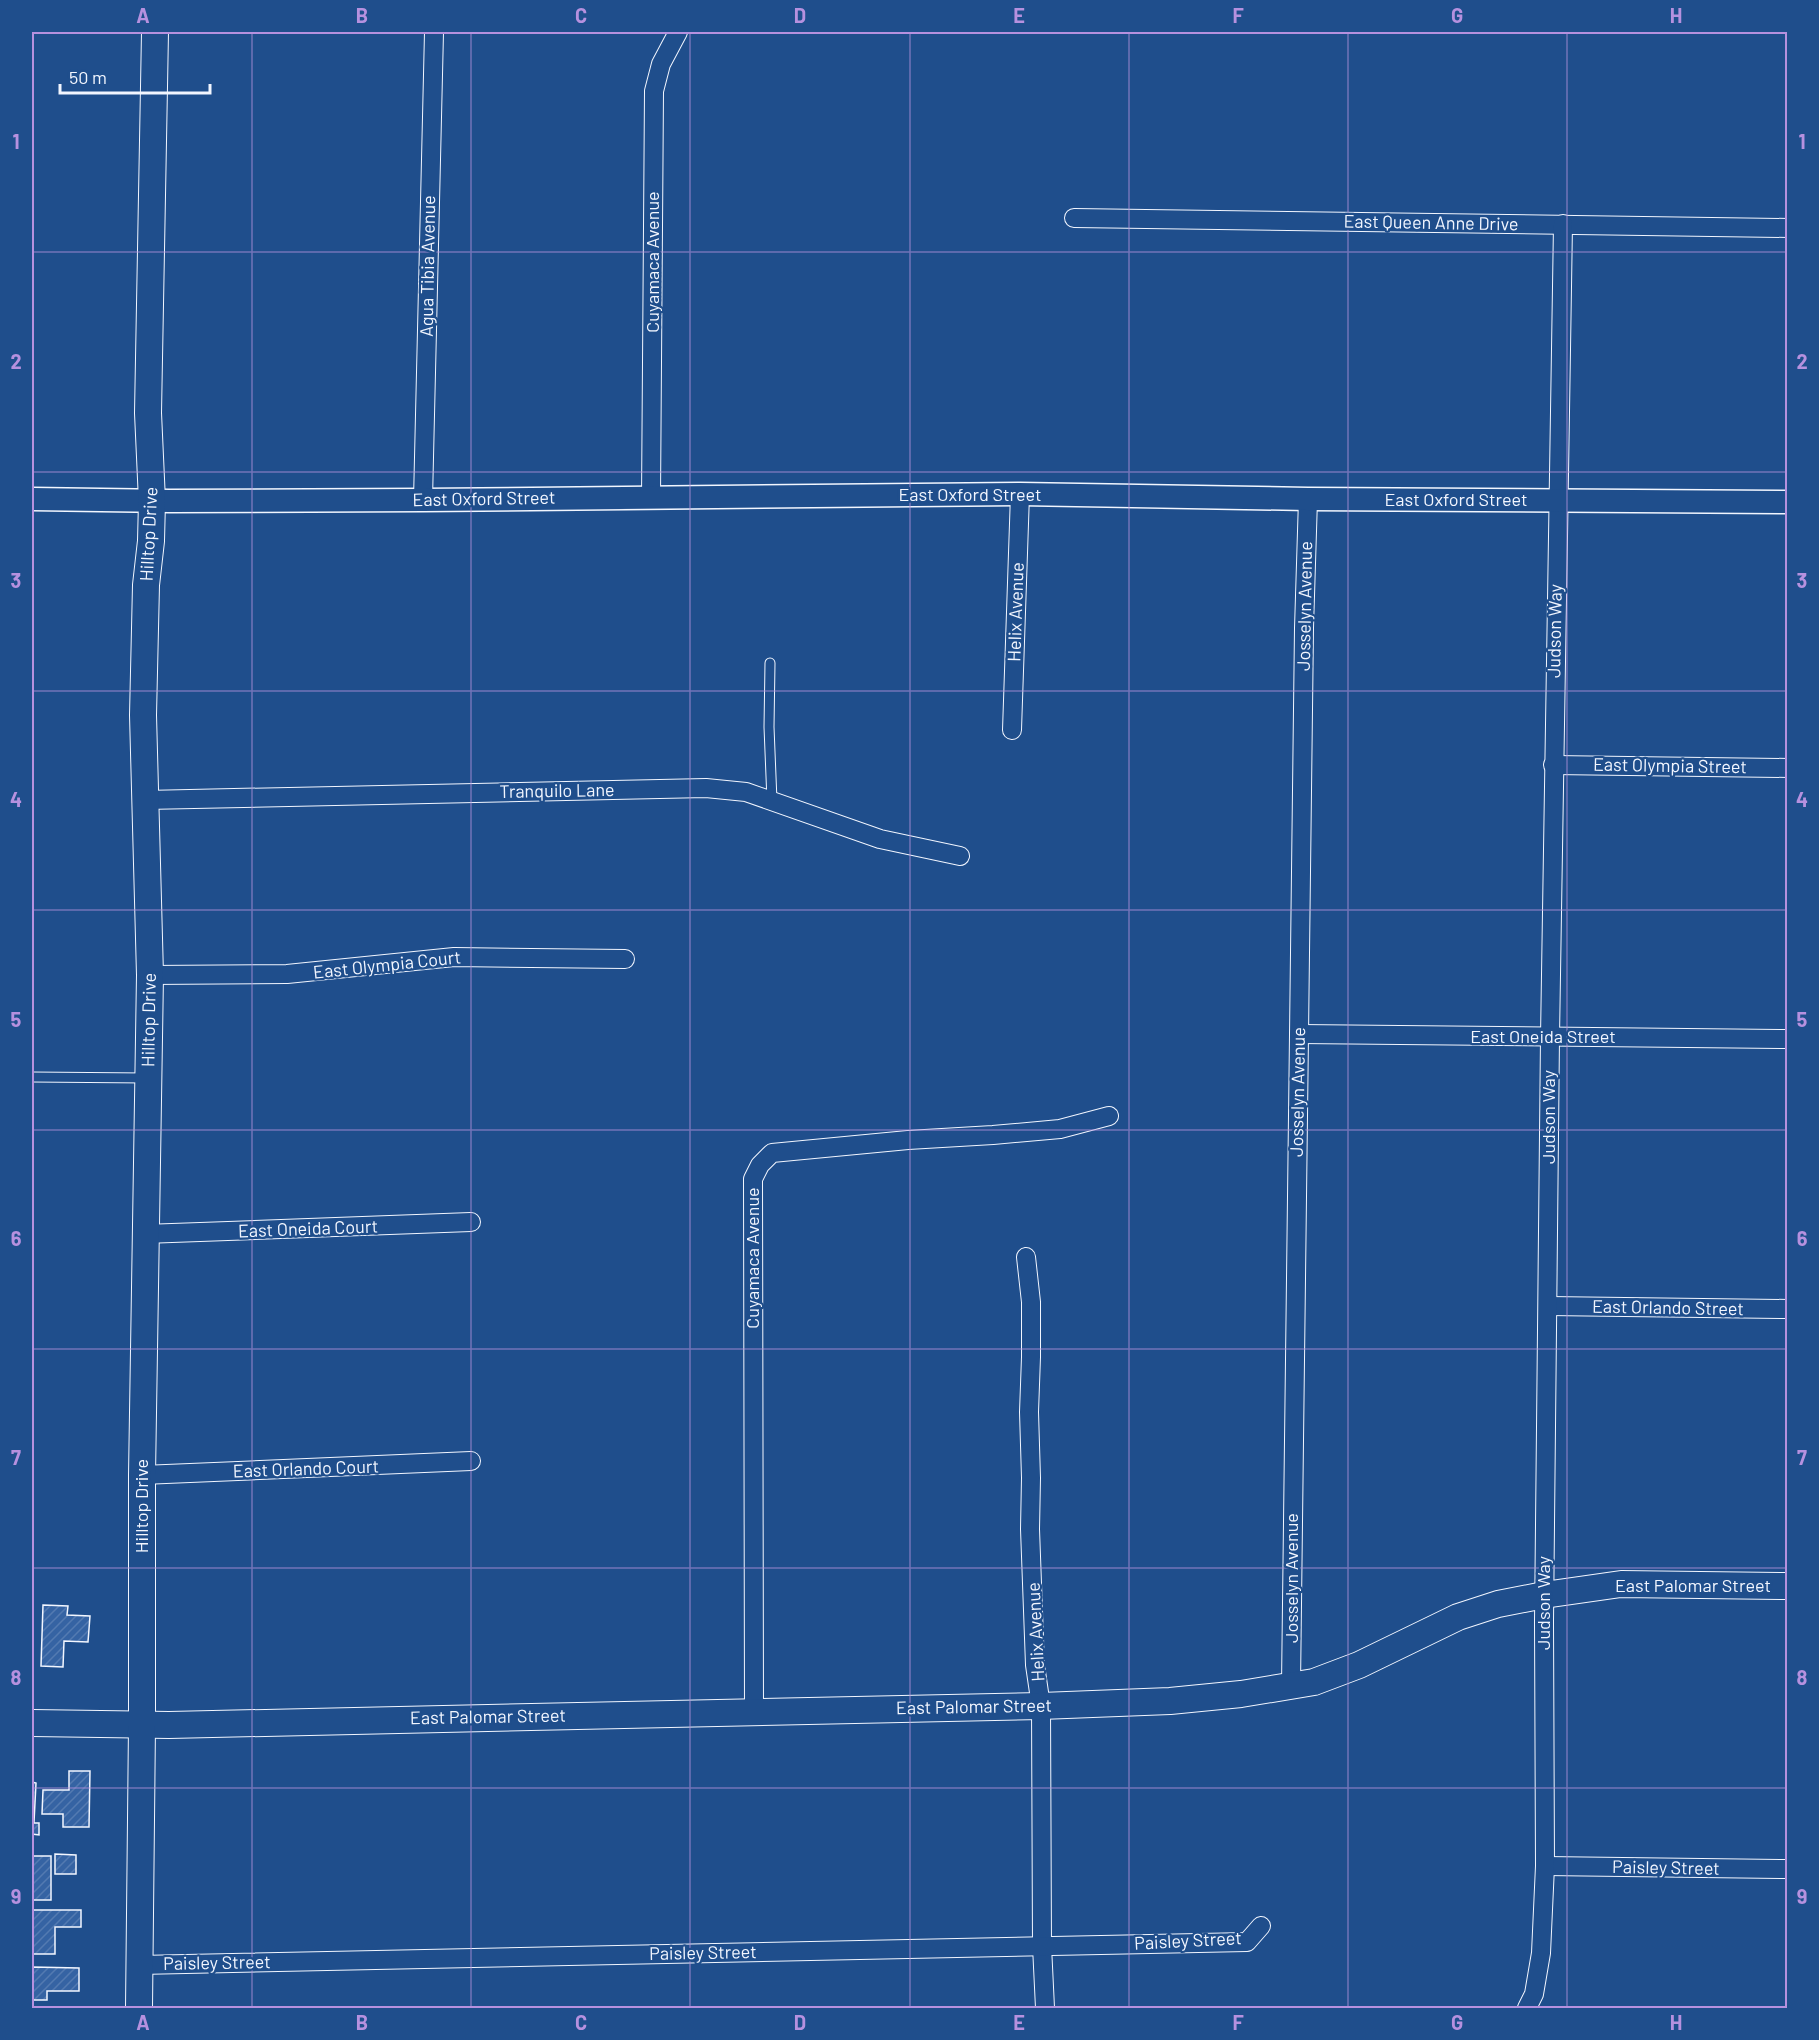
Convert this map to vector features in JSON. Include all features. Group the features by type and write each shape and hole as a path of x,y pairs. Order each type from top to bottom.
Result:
{"main road":[{"name":"Hilltop Drive","path":"139,2008 144,1234 150,975 142,715 146,585 151,541 152,501 148,413 155,32"},
{"name":"East Palomar Street","path":"32,1723 142,1725 1041,1706 1170,1701 1241,1694 1314,1682 1359,1665 1458,1617 1498,1604 1544,1595 1621,1584 1788,1586"}],"street":[{"name":"Agua Tibia Avenue","path":"423,500 434,32"},
{"name":"Cuyamaca Avenue","path":"651,498 654,91 662,64 678,32"},
{"name":"East Queen Anne Drive","path":"1074,218 1788,228"},
{"name":"Judson Way","path":"1527,2008 1534,1994 1540,1953 1545,1866 1544,1595 1550,1037 1563,224"},
{"name":"East Oxford Street","path":"32,499 423,500 1020,494 1308,499 1788,502"},
{"name":"Helix Avenue","path":"1012,730 1020,494"},
{"name":"Josselyn Avenue","path":"1291,1685 1304,628 1308,499"},
{"name":"East Olympia Street","path":"1553,765 1788,768"},
{"name":"Tranquilo Lane","path":"145,800 706,788 746,792 880,839 960,856"},
{"name":"East Olympia Court","path":"150,975 288,974 454,957 625,959"},
{"name":"East Oneida Street","path":"1299,1034 1788,1039"},
{"name":"Cuyamaca Avenue","path":"754,1711 753,1179 760,1165 772,1153 1060,1129 1110,1116"},
{"name":"East Oneida Court","path":"144,1234 471,1222"},
{"name":"Helix Avenue","path":"1026,1257 1031,1302 1029,1412 1032,1488 1030,1529 1035,1665 1041,1706 1042,1946 1045,2008"},
{"name":"East Orlando Street","path":"1548,1306 1788,1309"},
{"name":"East Orlando Court","path":"142,1475 471,1461"},
{"name":"Paisley Street","path":"1545,1866 1788,1869"},
{"name":"Paisley Street","path":"138,1965 1247,1942 1261,1926"}],"lane":[{"path":"770,663 769,727 772,801"},
{"path":"32,1077 148,1078"}],"building":[{"path":"43,1605 68,1606 67,1615 90,1616 88,1642 64,1641 63,1667 41,1666"},
{"path":"33,1617 33,1642 32,1642"},
{"path":"69,1771 90,1771 89,1827 63,1827 63,1814 42,1814 43,1790 69,1790"},
{"path":"32,1782 36,1783 34,1822 32,1821"},
{"path":"32,1823 39,1823 39,1835 32,1834"},
{"path":"55,1854 76,1855 76,1874 55,1874"},
{"path":"32,1856 51,1856 51,1900 32,1900"},
{"path":"32,1910 81,1910 81,1927 55,1927 55,1954 32,1954"},
{"path":"32,1967 79,1968 79,1991 47,1991 47,2000 32,2000"}]}
